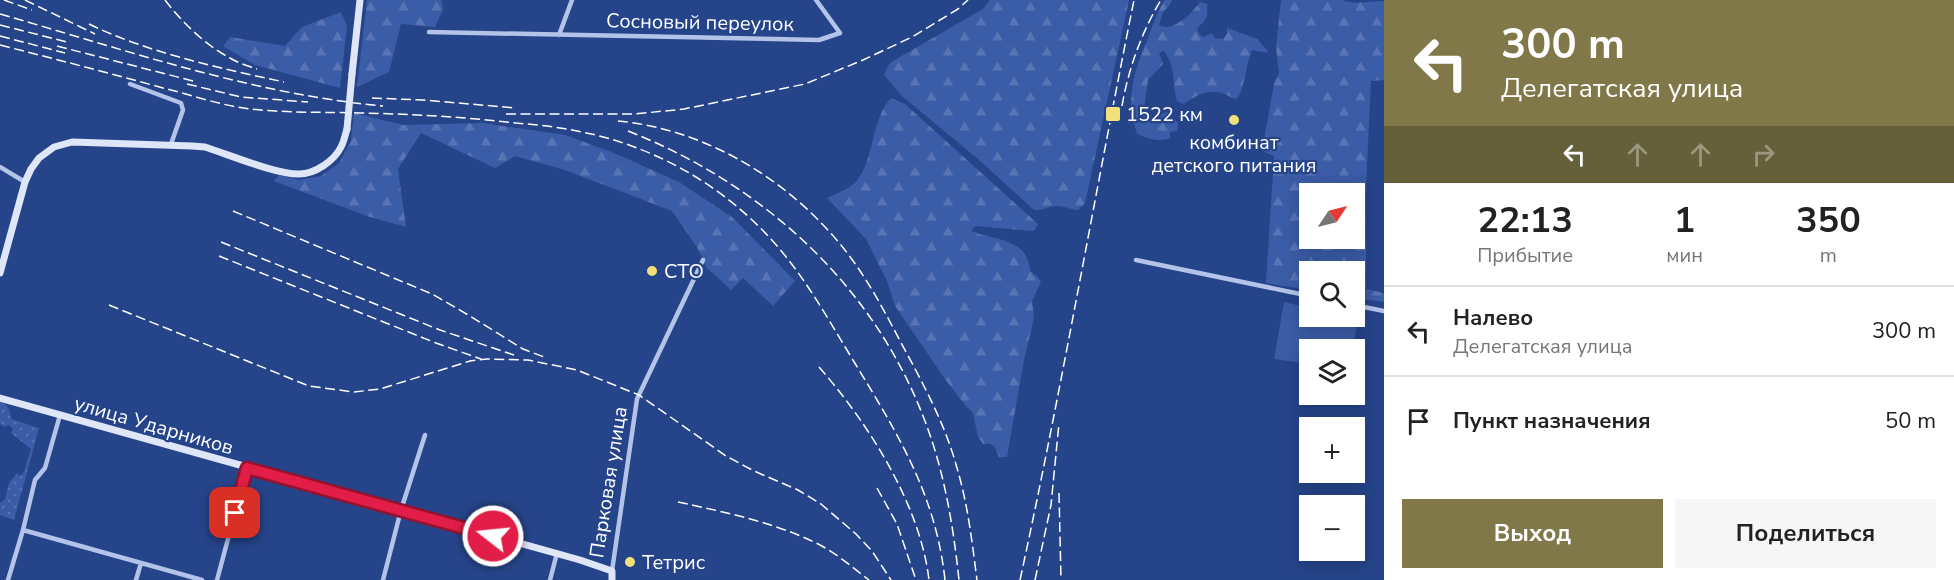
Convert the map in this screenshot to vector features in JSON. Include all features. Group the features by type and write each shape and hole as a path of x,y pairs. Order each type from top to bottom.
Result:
{"main road":[{"path":"0,273 25,183 39,158 54,147 79,141 205,147 282,172 300,174 312,172 328,163 341,148 347,129 360,0"},
{"name":"улица Ударников","path":"0,398 612,571"},
{"name":"Парковая улица","path":"612,571 612,580"}],"street":[{"path":"560,35 573,0"},
{"name":"Сосновый переулок","path":"429,32 819,40 840,33 816,0"},
{"path":"130,84 180,103 183,110 171,144"},
{"path":"0,167 25,183"},
{"name":"Парковая улица","path":"612,571 638,399 703,260"},
{"path":"1136,260 1299,294"},
{"path":"1365,307 1384,311"},
{"path":"8,580 35,480 45,468 60,415"},
{"path":"383,580 424,435"},
{"path":"217,580 247,468"},
{"path":"23,530 202,580"},
{"path":"550,580 557,554"},
{"path":"136,580 141,563"}],"green space":[{"path":"367,0 441,0 443,9 435,27 401,24 389,72 357,87"},
{"path":"990,0 1129,0 1085,203 1078,210 1055,206 1034,210 978,159 902,96 884,75 889,64 983,9"},
{"path":"1165,0 1172,0 1163,12 1159,25 1164,27 1176,24 1200,2 1207,4 1206,18 1197,28 1203,37 1212,33 1215,38 1223,39 1227,28 1257,39 1268,51 1267,53 1252,50 1237,99 1221,93 1209,92 1183,104 1177,101 1168,57 1164,51 1159,53 1163,64 1148,80 1143,115 1150,118 1167,112 1178,123 1177,131 1170,132 1170,138 1157,140 1137,134 1134,123 1135,110 1131,107 1131,98 1140,58"},
{"path":"1281,0 1343,0 1357,3 1384,1 1384,80 1371,81 1366,186 1366,289 1384,293 1384,302 1365,299 1365,261 1299,261 1299,288 1266,283 1274,156 1262,151 1274,84 1279,73 1276,47"},
{"path":"341,12 347,26 340,88 255,65 223,46 230,37 285,46 302,27"},
{"path":"891,98 905,104 1038,224 1034,231 975,226 971,231 1017,246 1028,260 1030,271 1041,282 1032,301 1034,318 1024,360 1007,457 999,457 994,446 983,444 978,437 973,413 945,379 895,306 887,281 866,239 827,198 849,187 859,178 868,158 880,116"},
{"path":"354,113 403,125 482,123 565,135 614,153 679,182 732,217 795,281 773,306 743,278 731,290 706,267 697,247 672,211 565,170 515,156 495,168 421,133 398,169 406,227 370,217 274,181 279,175 299,180 321,176 339,163 351,141"},
{"path":"1284,302 1299,306 1299,327 1357,327 1355,339 1299,339 1299,363 1274,359"},
{"path":"0,401 8,408 11,419 39,428 14,520 0,515 0,503 5,499 9,483 17,473 20,476 24,472 31,449 11,433 13,429 9,425 4,427 0,424"}],"railway":[{"path":"4,0 32,10"},
{"path":"25,0 95,34"},
{"path":"165,0 186,25 212,47 236,61 257,69"},
{"path":"506,114 635,114 684,109 805,84 912,37 958,9 968,0"},
{"path":"1020,580 1134,0"},
{"path":"1122,106 1137,51 1161,0"},
{"path":"0,14 237,81 286,92 383,106"},
{"path":"89,24 160,51 284,82"},
{"path":"0,25 67,42"},
{"path":"0,36 65,53"},
{"path":"0,45 240,108 438,116 557,127 608,138 659,157 683,169 706,183 749,217 781,251 815,298 887,417 913,468 933,521 945,580"},
{"path":"57,46 197,82"},
{"path":"187,84 241,97 308,102"},
{"path":"372,98 516,108"},
{"path":"618,121 688,136 721,150 752,168 782,188 809,211 856,265 876,296 941,423 961,482 977,580"},
{"path":"628,131 676,153 722,179 766,209 806,243 842,281 874,322 901,367 923,416 937,456 947,497 959,580"},
{"path":"233,211 432,294 523,349 544,357"},
{"path":"221,242 440,330 514,355"},
{"path":"219,256 481,359"},
{"path":"109,305 309,386 354,392 380,389 470,361 487,359 528,360 577,370 639,395 726,456 798,490 821,504 872,551 891,580"},
{"path":"819,367 856,413 889,466 915,523 924,551 929,580"},
{"path":"1035,580 1051,505 1059,423"},
{"path":"877,488 897,524 916,580"},
{"path":"1059,493 1061,580"},
{"path":"678,502 748,518 783,529 830,551 869,580"}],"place":[{"name":"1522 км","path":"1113,114"},
{"name":"комбинат детского питания","path":"1234,120"},
{"name":"СТО","path":"652,271"},
{"name":"Тетрис","path":"630,562"}],"route":[{"path":"235,513 247,468 493,536"}]}
